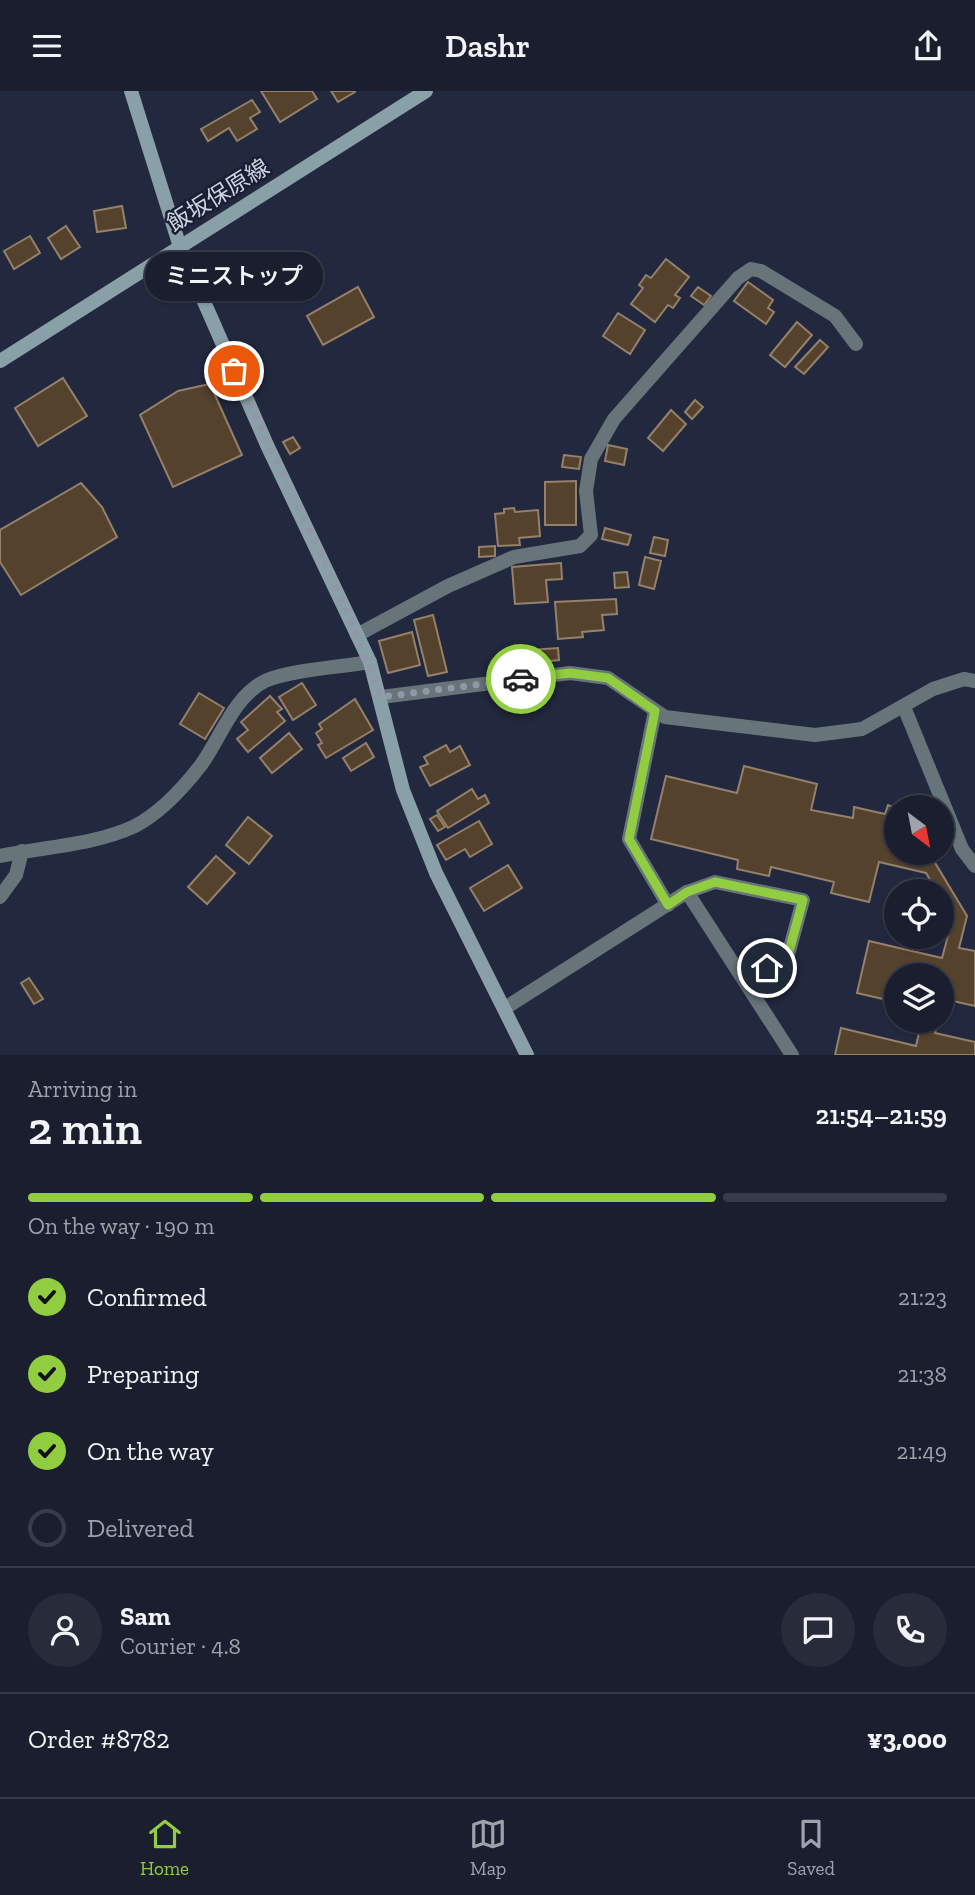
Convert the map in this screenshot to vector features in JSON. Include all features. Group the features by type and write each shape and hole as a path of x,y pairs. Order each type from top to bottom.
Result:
{"street":[{"path":"131,91 180,247 267,445 370,662 404,790 436,873 527,1055"},
{"name":"飯坂保原線","path":"0,361 426,91"},
{"path":"357,635 448,586 514,557 580,546 591,535 586,491 590,459 614,419 738,278 751,269 761,271 835,316 856,344"},
{"path":"0,856 108,835 134,826 150,816 201,765 240,703 265,681 370,662"},
{"path":"381,697 570,673 608,678 665,717 815,735 862,729 904,708 933,689 964,679 975,681"},
{"path":"904,708 962,849 975,866"},
{"path":"655,711 629,839 668,905"},
{"path":"0,897 16,875 22,851"},
{"path":"505,1008 687,892 715,882 803,900 788,955 746,981"},
{"path":"687,892 792,1055"}],"building":[{"path":"261,91 312,91 317,99 280,122"},
{"path":"331,91 355,91 355,92 338,102"},
{"path":"252,100 260,112 250,118 257,129 237,141 229,128 208,141 201,129"},
{"path":"122,206 126,228 97,232 94,211"},
{"path":"66,226 80,247 61,259 48,238"},
{"path":"30,236 40,253 14,269 4,251"},
{"path":"666,259 689,277 675,295 680,298 673,308 668,305 655,322 631,304 643,288 639,285 646,275 651,278"},
{"path":"748,282 773,300 768,308 774,312 766,324 734,301"},
{"path":"358,287 374,317 323,345 307,316"},
{"path":"698,287 711,296 704,305 691,296"},
{"path":"618,313 645,330 630,354 603,336"},
{"path":"797,322 812,335 785,367 770,355"},
{"path":"820,340 828,347 804,374 795,367"},
{"path":"63,378 87,416 38,446 15,408"},
{"path":"210,384 242,455 173,487 140,415 178,391"},
{"path":"695,400 703,407 692,419 685,412"},
{"path":"671,410 686,424 663,451 648,438"},
{"path":"293,437 300,448 290,454 283,442"},
{"path":"608,445 627,449 624,465 605,461"},
{"path":"564,455 581,457 579,469 562,467"},
{"path":"576,481 576,525 545,525 545,482"},
{"path":"81,483 102,507 117,537 21,595 0,562 0,530"},
{"path":"514,508 515,512 538,510 540,536 519,538 520,545 498,546 495,514"},
{"path":"605,528 631,535 628,545 602,539"},
{"path":"654,537 668,540 665,556 650,553"},
{"path":"495,546 495,556 479,557 479,547"},
{"path":"645,557 661,561 654,589 639,585"},
{"path":"561,563 562,579 546,580 548,602 515,604 512,567"},
{"path":"627,572 629,587 615,588 614,573"},
{"path":"616,599 617,614 602,615 604,630 582,632 583,637 558,639 555,602"},
{"path":"433,615 447,672 428,676 414,620"},
{"path":"412,632 420,665 388,673 379,641"},
{"path":"558,648 559,660 531,663 530,650"},
{"path":"302,683 316,705 293,720 279,697"},
{"path":"199,693 224,708 205,739 180,724"},
{"path":"270,696 282,709 277,712 285,721 248,752 237,739 248,730 241,722"},
{"path":"355,699 373,730 326,758 318,745 322,743 316,733 322,729 319,724"},
{"path":"289,733 302,749 272,773 260,758"},
{"path":"366,743 374,757 351,771 343,758"},
{"path":"446,745 450,752 460,746 470,765 430,786 420,767 428,764 424,757"},
{"path":"744,766 817,784 811,810 853,818 854,807 884,814 884,863 879,862 869,902 831,893 834,882 771,867 769,876 737,869 738,860 651,839 666,776 737,793"},
{"path":"472,789 478,799 485,795 489,803 448,828 437,811"},
{"path":"437,815 445,827 438,831 430,819"},
{"path":"248,817 272,836 249,864 226,845"},
{"path":"479,821 492,844 470,857 465,849 446,860 437,845"},
{"path":"216,856 235,873 207,904 188,887"},
{"path":"508,865 522,888 484,911 470,888"},
{"path":"892,865 936,865 945,879 930,879 926,873"},
{"path":"954,894 967,916 959,948 975,951 975,1006 954,1001 954,963 884,963 884,999 857,993 869,941 884,944 884,949 903,949 942,958 944,949 954,949"},
{"path":"29,978 43,999 34,1004 21,983"},
{"path":"841,1028 916,1046 919,1033 935,1033 975,1042 975,1055 835,1055"}],"way so far":[{"path":"234,371 339,593 370,662 381,697 521,679"}],"place":[{"name":"ミニストップ","path":"234,371"}],"route":[{"path":"521,679 570,673 608,678 655,711 629,839 668,905 687,892 715,882 803,900 788,955 767,968"}]}
